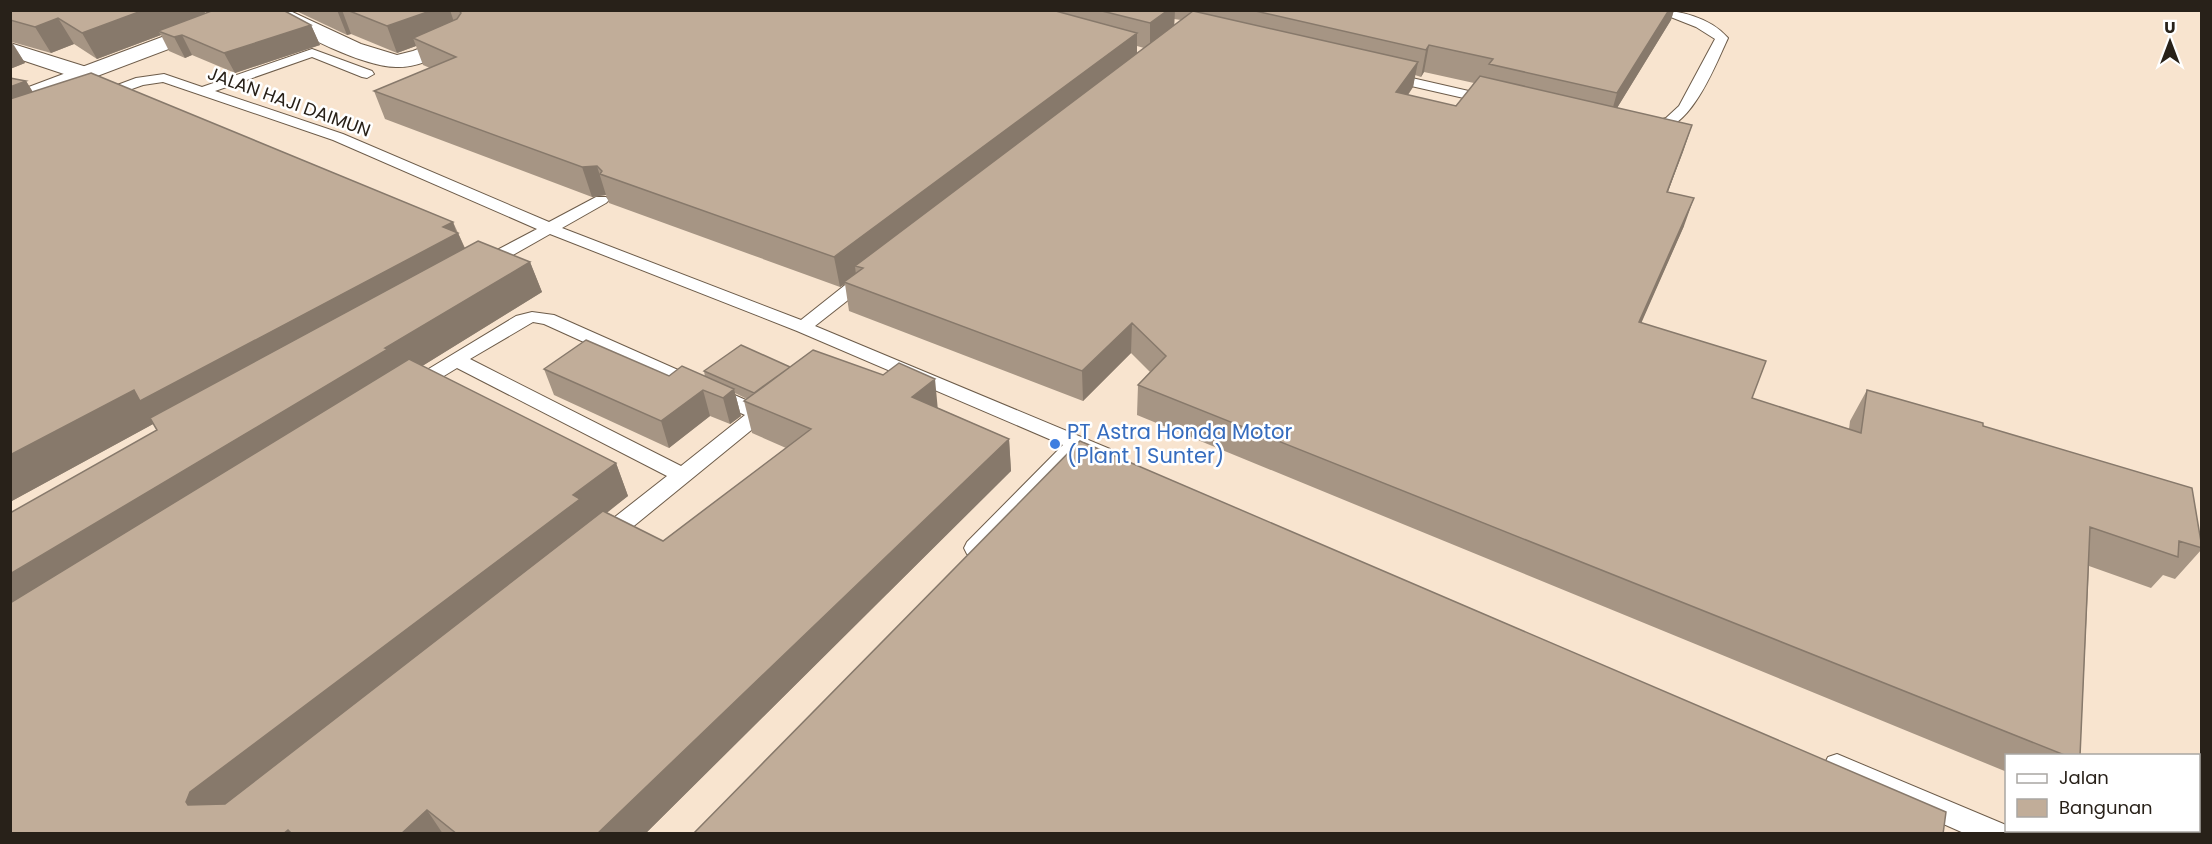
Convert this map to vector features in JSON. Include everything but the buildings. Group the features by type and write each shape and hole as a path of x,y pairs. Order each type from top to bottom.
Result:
{"street":[{"path":"10,102 85,74 222,15 254,10"},
{"path":"272,10 318,33 394,61 417,57 458,39"},
{"path":"10,49 85,74"}],"lane":[{"path":"1630,129 1656,126 1678,116 1703,78 1722,38 1710,28 1695,21 1659,10"},
{"path":"202,91 312,52 367,74"},
{"path":"1372,73 1504,104"},
{"name":"JALAN HAJI DAIMUN","path":"87,101 153,78 164,78 338,137 549,228 803,327 839,351 1120,461"},
{"path":"467,274 601,200"},
{"path":"803,327 879,268"},
{"path":"396,397 522,320 532,317 548,319 759,414"},
{"path":"457,360 682,475"},
{"path":"592,548 783,394"},
{"path":"962,562 1076,443"},
{"path":"1822,759 1997,834"}],"place":[{"name":"PT Astra Honda Motor (Plant 1 Sunter)","path":"1055,444"}]}
